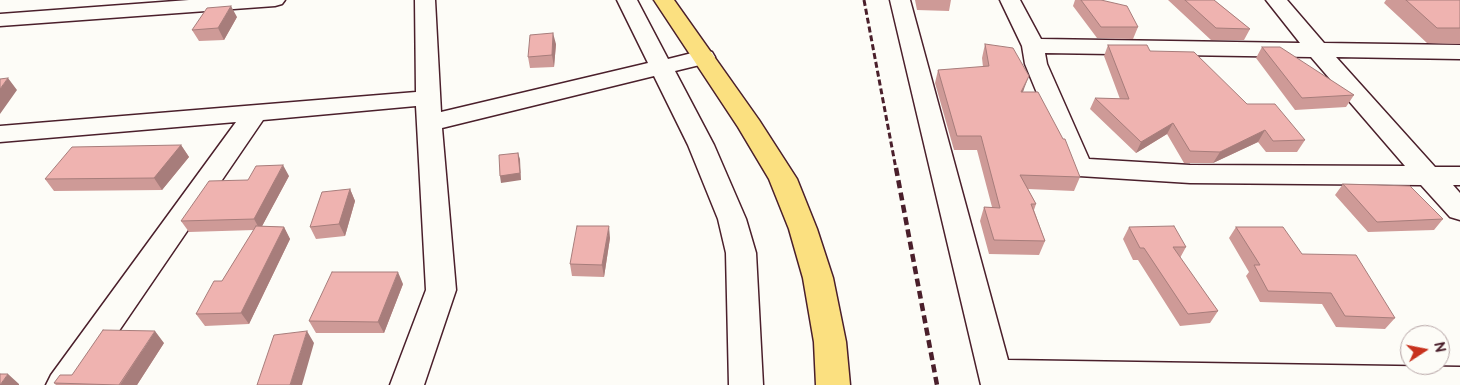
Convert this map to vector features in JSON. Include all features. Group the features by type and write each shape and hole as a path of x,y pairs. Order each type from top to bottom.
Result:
{"main road":[{"path":"664,0 704,57 783,179 803,229 818,278 830,342 833,385"}],"street":[{"path":"0,20 275,0"},
{"path":"407,385 441,290 429,123 425,0"},
{"path":"626,0 701,145 732,219 742,253 746,385"},
{"path":"900,0 996,380 1460,382"},
{"path":"1010,0 1033,46 1036,64 1079,167 1190,174 1460,176"},
{"path":"1276,0 1428,177 1460,210"},
{"path":"1033,46 1460,52"},
{"path":"429,123 704,57"},
{"path":"0,134 428,98"},
{"path":"63,385 256,112"}],"building":[{"path":"1081,0 1101,0 1127,6 1138,27 1101,27"},
{"path":"1185,0 1214,0 1250,29 1216,28"},
{"path":"1406,0 1460,0 1460,28 1437,28"},
{"path":"231,6 218,28 192,30 207,8"},
{"path":"553,33 552,55 528,57 530,35"},
{"path":"985,44 1013,48 1029,76 1021,92 1038,92 1063,139 1065,139 1080,177 1020,175 1036,204 1031,204 1045,241 994,240 984,207 1000,208 981,136 957,136 938,70 989,66"},
{"path":"1108,45 1147,45 1150,51 1194,52 1247,104 1275,104 1305,140 1273,141 1265,130 1220,152 1190,151 1173,123 1141,142 1095,98 1129,99"},
{"path":"1262,47 1280,47 1354,95 1302,98"},
{"path":"8,78 0,89 0,79"},
{"path":"181,145 154,178 45,179 72,147"},
{"path":"518,153 520,173 500,176 499,155"},
{"path":"283,165 254,219 181,221 209,181 248,180 256,166"},
{"path":"1343,184 1410,186 1443,219 1377,222"},
{"path":"350,189 339,224 310,227 322,192"},
{"path":"256,226 284,227 241,313 196,314 214,281 222,281"},
{"path":"577,226 609,226 602,265 570,264"},
{"path":"1174,226 1186,247 1173,247 1218,311 1188,314 1144,248 1140,248 1129,227"},
{"path":"1236,227 1283,227 1302,254 1356,255 1395,318 1345,316 1331,293 1268,291 1254,265 1260,265"},
{"path":"332,272 398,272 378,322 309,321"},
{"path":"103,330 155,331 119,385 54,383 60,375 72,375"},
{"path":"307,331 290,385 257,385 274,335"},
{"path":"0,374 8,374 0,385"}],"railway":[{"path":"864,0 896,169"},
{"path":"896,168 937,385"}]}
